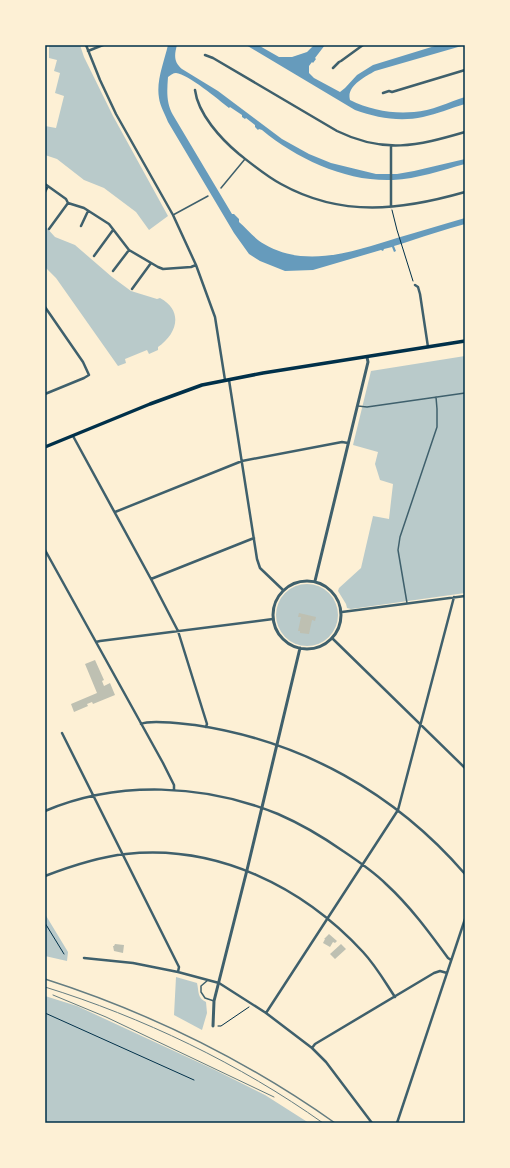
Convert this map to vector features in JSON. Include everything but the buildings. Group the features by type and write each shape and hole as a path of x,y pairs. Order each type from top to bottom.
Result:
{"main road":[{"path":"45,447 202,385 465,341"}],"street":[{"path":"86,45 116,114 173,215 196,265 215,317 242,462 257,559 260,568 283,590"},
{"path":"88,51 102,45"},
{"path":"333,68 338,62 363,45"},
{"path":"206,55 341,133 358,139 391,146 426,143 465,132"},
{"path":"383,93 389,91 392,92 465,70"},
{"path":"195,90 198,105 206,118 229,145 245,159 281,184 303,195 344,206 368,208 391,207 426,202 465,192"},
{"path":"391,146 391,207"},
{"path":"46,185 68,203 84,208 109,224 129,250 163,269 196,265"},
{"path":"45,192 46,185"},
{"path":"49,229 68,203"},
{"path":"81,226 88,211"},
{"path":"94,256 113,230"},
{"path":"113,271 129,250"},
{"path":"132,289 151,262"},
{"path":"415,285 418,287 420,294 428,348"},
{"path":"45,307 83,362 89,375 45,394"},
{"path":"315,581 358,406 368,362 367,357"},
{"path":"73,436 178,631 206,727"},
{"path":"114,512 242,462 348,442"},
{"path":"151,579 250,538 254,538"},
{"path":"45,550 174,785 174,790"},
{"path":"300,581 315,581 323,584 335,595 342,612 339,626 332,638 320,646 307,649 292,646 286,642 276,629 273,619 275,605 283,590 300,581"},
{"path":"342,612 465,596"},
{"path":"266,1013 398,810 454,597"},
{"path":"96,642 273,619"},
{"path":"332,638 465,768"},
{"path":"213,1026 214,1001 300,648"},
{"path":"141,724 154,722 206,727 248,736 277,745 309,758 342,774 398,810 435,841 465,874"},
{"path":"62,733 179,967 178,972"},
{"path":"45,811 94,796 133,790 174,790 228,798 262,808 308,829 363,864 413,911 451,960"},
{"path":"45,876 82,863 123,854 153,852 186,855 218,861 247,870 271,881 293,894 328,918 364,954 395,997"},
{"path":"397,1123 465,918"},
{"path":"84,958 133,963 178,972 219,983 252,1003 312,1048 326,1062 372,1123"},
{"path":"312,1048 315,1044 434,973 440,971 447,973"}],"lane":[{"path":"221,188 245,159"},
{"path":"173,215 208,196"},
{"path":"358,406 367,407 465,393"},
{"path":"407,604 398,550 400,537 437,427 436,397"},
{"path":"208,980 201,986 201,992 205,998 214,1001"}],"path":[{"path":"391,207 415,285"},
{"path":"45,923 64,954"},
{"path":"213,1026 221,1026 249,1007 252,1003"},
{"path":"45,1013 194,1080"}],"shaded area":[{"path":"49,45 80,45 84,57 113,116 168,216 149,230 136,212 104,188 84,180 57,159 45,155 45,126 56,128 64,96 55,93 60,73 54,71 57,60 49,58"},
{"path":"45,226 55,237 75,245 112,277 131,291 157,299 160,298 168,303 175,316 175,322 170,336 158,347 158,350 149,354 147,350 125,359 126,363 118,366 56,278 45,267"},
{"path":"465,356 465,593 351,609 347,608 338,591 339,588 361,568 373,516 389,519 393,484 380,480 375,464 378,452 353,445 371,371"},
{"path":"307,584 319,586 329,593 336,603 338,615 336,627 329,637 319,644 307,646 295,644 285,637 278,627 276,615 278,603 285,593 295,586"},
{"path":"45,914 68,952 67,961 45,956"},
{"path":"176,977 197,983 200,996 206,1002 207,1013 202,1030 174,1015"},
{"path":"45,996 77,1006 213,1069 265,1095 309,1123 45,1123"}],"water":[{"path":"168,45 177,45 175,58 177,64 182,69 218,91 282,139 309,154 331,163 376,174 397,174 465,159 465,164 411,178 375,180 340,173 306,159 276,141 262,130 258,130 255,125 246,118 245,119 242,117 242,115 230,107 229,108 195,82 181,74 173,74 168,77 167,92 169,106 173,115 232,214 239,219 239,222 254,237 264,244 280,251 313,257 364,248 465,218 465,224 394,246 396,251 394,252 392,247 384,249 383,251 381,250 313,270 285,271 260,261 249,254 234,233 168,122 160,104 158,92 161,72"},
{"path":"246,45 258,45 279,57 292,57 307,52 314,45 325,45 313,63 312,62 309,66 309,73 314,78 340,92 357,75 373,65 438,45 465,45 375,71 357,82 351,90 350,100 381,110 398,112 427,110 465,97 465,104 423,117 397,119 372,115 355,110"}],"tram line":[{"path":"45,987 118,1013 189,1044 258,1081 323,1123"},
{"path":"53,995 106,1017 274,1097"}],"railway":[{"path":"45,979 121,1007 196,1040 267,1079 335,1123"}]}
